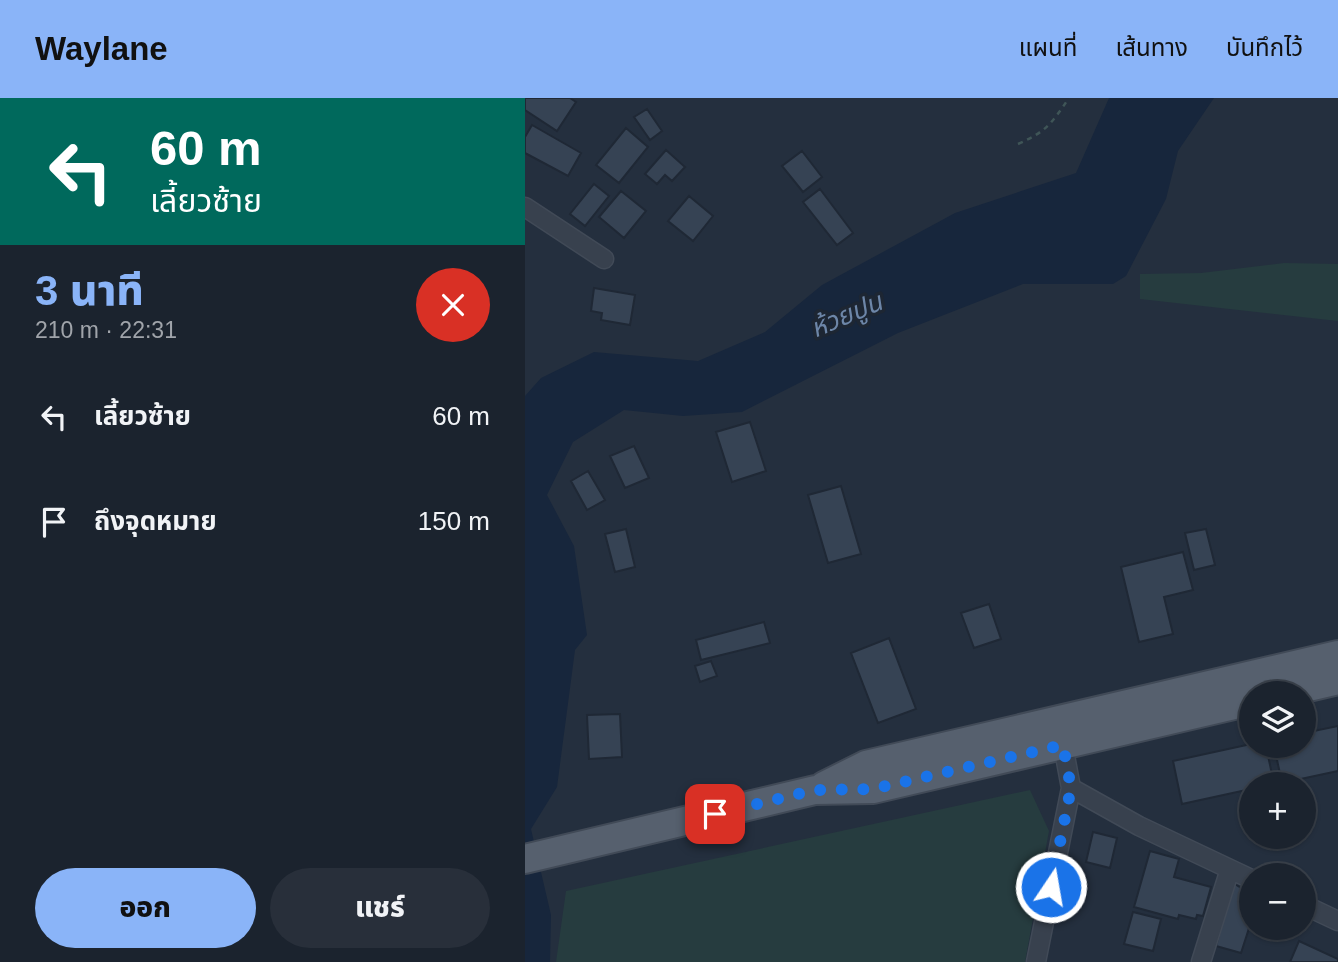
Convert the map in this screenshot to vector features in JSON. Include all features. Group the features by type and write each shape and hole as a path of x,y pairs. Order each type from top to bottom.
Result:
{"main road":[{"path":"1276,681 1338,639"},
{"path":"1277,681 1338,655"},
{"path":"1316,682 1335,682"},
{"path":"815,790 866,765 1239,689"},
{"path":"532,857 815,790 873,789 1239,704"}],"street":[{"path":"525,207 604,259"},
{"path":"1036,962 1071,788 1063,745"},
{"path":"1071,788 1139,826 1239,873"},
{"path":"1201,962 1230,869"},
{"path":"1316,911 1338,921"}],"path":[{"path":"1018,144 1041,133 1050,125 1069,98"}],"green space":[{"path":"1284,263 1338,264 1338,321 1140,299 1140,274 1201,273"},
{"path":"1030,790 1049,831 1025,962 556,962 566,891"}],"water":[{"name":"ห้วยปูน","path":"1109,98 1214,98 1178,151 1166,199 1126,276 1113,284 1023,284 898,333 742,412 683,416 624,410 573,442 547,495 574,546 587,635 575,650 557,787 531,829 551,915 550,962 525,962 525,396 541,378 594,352 698,361 765,332 822,285 955,213 1076,173"}],"building":[{"path":"525,98 570,98 576,102 557,131 525,110"},
{"path":"647,109 662,131 650,140 634,117"},
{"path":"532,125 581,153 568,176 525,153 525,137"},
{"path":"626,128 648,147 619,183 596,165"},
{"path":"666,150 685,167 672,181 665,175 657,184 645,174"},
{"path":"802,151 822,177 803,192 782,166"},
{"path":"594,184 609,196 585,226 570,214"},
{"path":"820,189 853,233 837,245 803,202"},
{"path":"621,191 646,211 624,238 599,217"},
{"path":"689,196 713,216 693,241 668,221"},
{"path":"594,288 635,295 630,325 601,320 602,313 591,311"},
{"path":"750,422 766,471 732,482 716,432"},
{"path":"634,446 649,478 625,488 610,456"},
{"path":"588,471 605,500 587,510 571,481"},
{"path":"841,486 861,554 828,563 808,495"},
{"path":"626,529 635,567 615,572 605,534"},
{"path":"1206,529 1215,565 1194,570 1185,533"},
{"path":"1183,552 1193,590 1164,597 1173,634 1139,642 1121,567"},
{"path":"989,604 1001,639 974,648 961,613"},
{"path":"764,622 770,643 701,660 696,640"},
{"path":"889,638 916,709 878,723 851,653"},
{"path":"711,661 717,676 700,682 695,666"},
{"path":"620,714 622,757 589,759 587,715"},
{"path":"1338,726 1338,771 1316,776 1316,772 1280,772 1277,758 1316,758 1316,731"},
{"path":"1239,747 1239,758 1269,758 1271,772 1239,772 1239,792 1182,804 1173,761"},
{"path":"1093,832 1117,838 1110,868 1086,862"},
{"path":"1150,851 1179,859 1174,877 1211,887 1203,916 1197,915 1196,919 1179,915 1178,919 1134,907"},
{"path":"1233,883 1239,887 1239,940 1245,940 1241,953 1216,946"},
{"path":"1133,912 1161,919 1153,951 1124,944"},
{"path":"1299,941 1338,959 1338,962 1290,962"}],"route":[{"path":"715,814 815,790 873,789 1063,745 1071,788 1051,887"}]}
